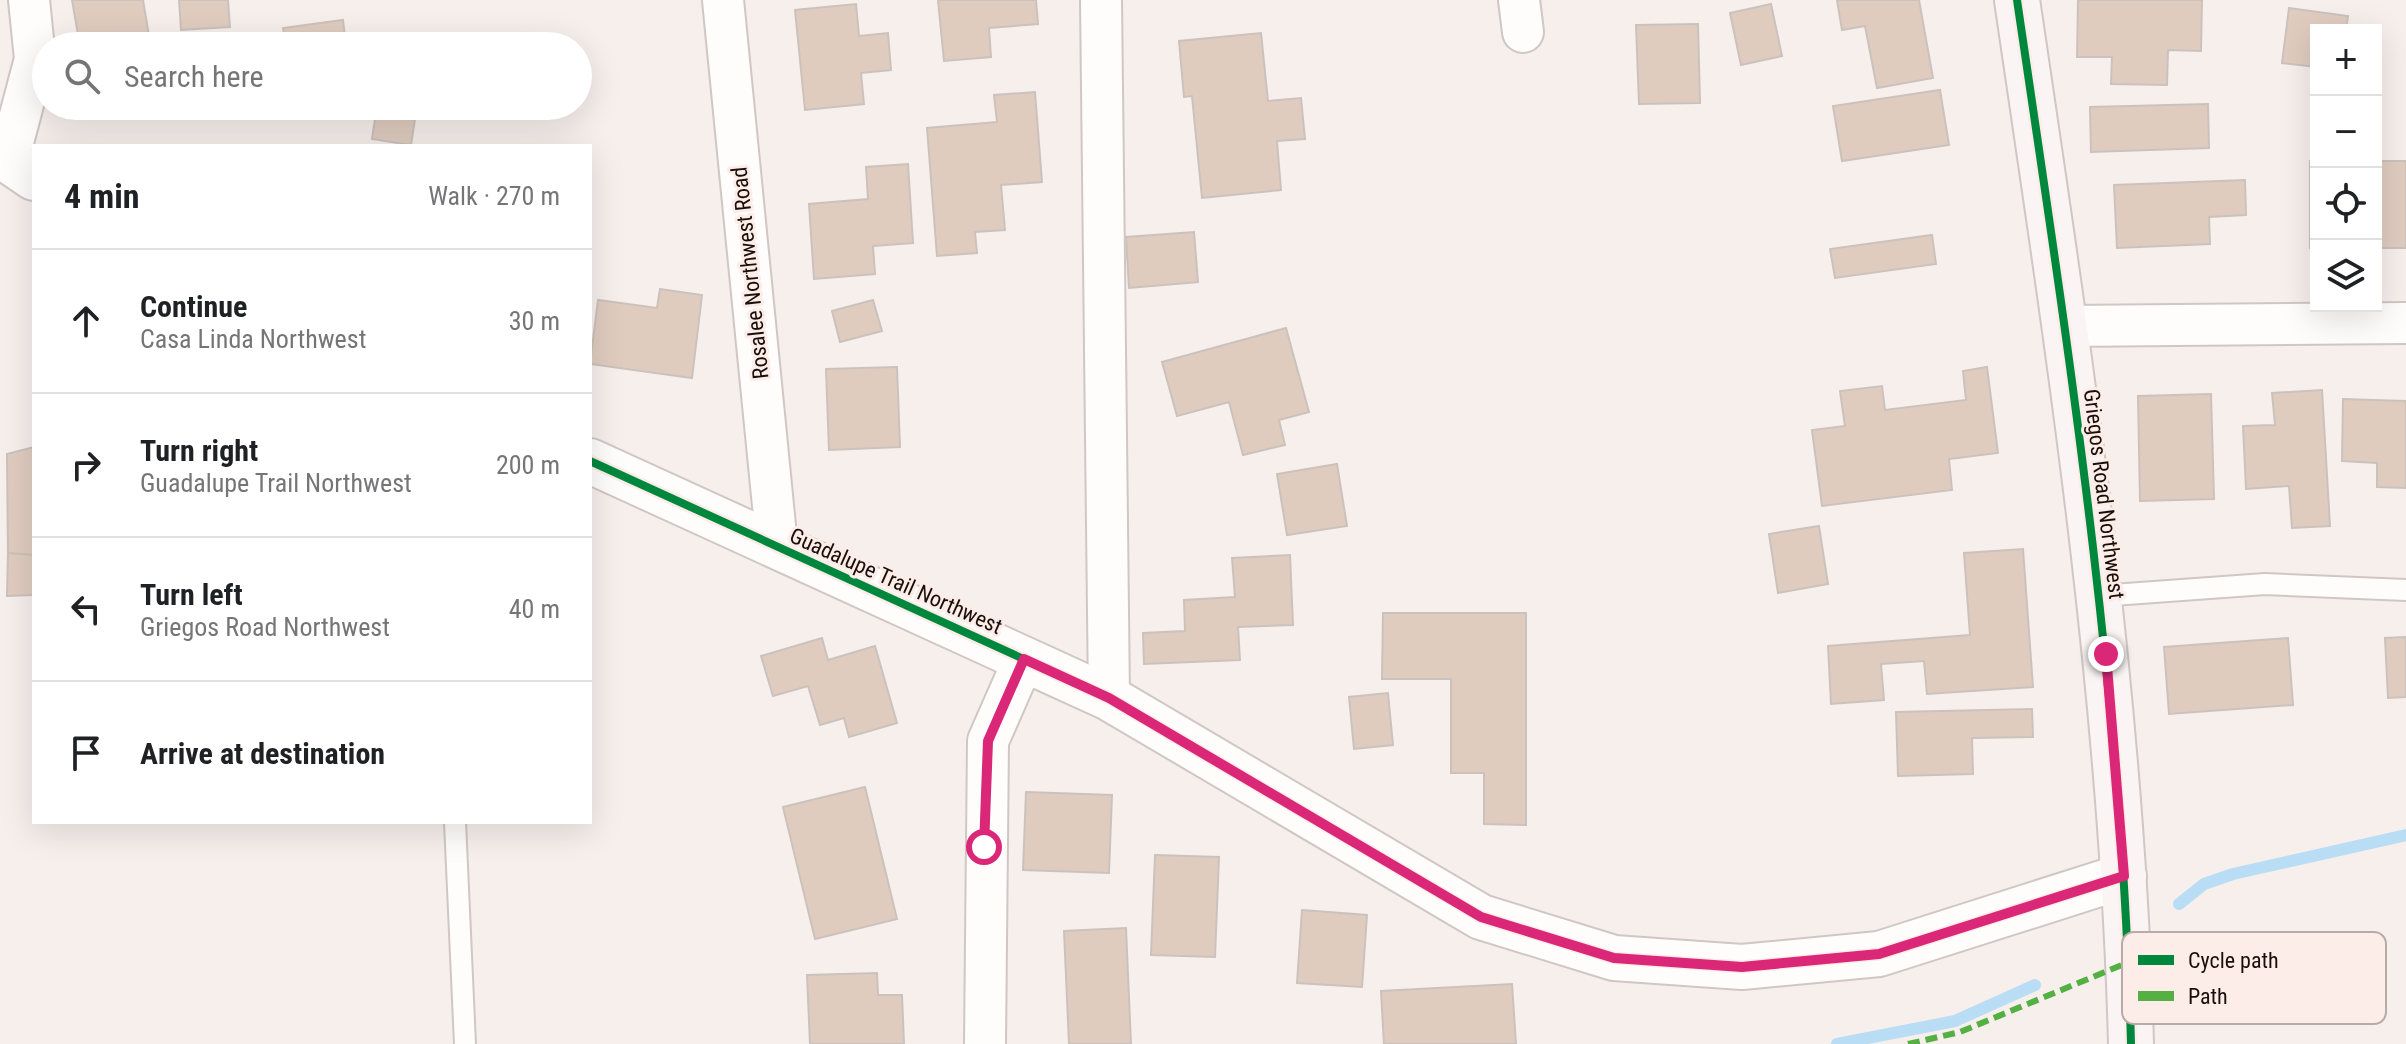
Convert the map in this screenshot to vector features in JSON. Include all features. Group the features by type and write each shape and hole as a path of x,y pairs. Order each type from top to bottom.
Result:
{"main road":[{"name":"Griegos Road Northwest","path":"2017,0 2065,326 2099,596 2126,932"},
{"name":"Griegos Road Northwest","path":"2130,1024 2131,1044"}],"street":[{"path":"29,0 32,32"},
{"name":"Rosalee Northwest Road","path":"723,0 777,546"},
{"path":"1101,0 1109,698"},
{"path":"14,165 32,74"},
{"path":"2065,326 2406,323"},
{"name":"Guadalupe Trail Northwest","path":"592,462 1109,698 1481,917 1614,958 1742,967 1879,954 2124,876"},
{"path":"985,1044 988,741 1024,659"}],"lane":[{"path":"2099,596 2265,584 2406,590"},
{"path":"455,824 465,1044"}],"building":[{"path":"72,0 143,0 148,32 78,32"},
{"path":"179,0 228,0 230,27 181,30"},
{"path":"938,0 1036,0 1038,24 989,28 991,57 944,61"},
{"path":"1837,0 1919,0 1933,78 1877,88 1865,26 1842,30"},
{"path":"2078,0 2202,0 2201,51 2168,50 2167,85 2111,84 2112,57 2077,57"},
{"path":"856,4 859,36 888,33 891,70 861,73 864,104 805,110 795,10"},
{"path":"1771,4 1782,56 1741,65 1730,13"},
{"path":"2289,8 2348,16 2347,24 2310,24 2310,66 2282,63"},
{"path":"343,20 344,32 284,32 283,28"},
{"path":"1698,24 1700,103 1639,104 1636,25"},
{"path":"1261,33 1268,101 1301,98 1305,139 1277,141 1281,190 1202,198 1192,96 1184,97 1179,41"},
{"path":"1940,90 1949,145 1842,161 1833,106"},
{"path":"1035,92 1042,182 1001,185 1005,230 975,232 977,253 937,256 927,128 997,122 994,95"},
{"path":"2208,104 2209,148 2091,152 2090,107"},
{"path":"375,120 415,120 411,144 372,139"},
{"path":"2382,161 2406,161 2406,248 2382,248"},
{"path":"908,164 913,243 873,246 875,274 814,279 809,204 868,199 866,167"},
{"path":"2245,180 2246,215 2209,217 2210,244 2117,248 2114,185"},
{"path":"1194,232 1198,282 1129,288 1126,237"},
{"path":"1932,235 1936,264 1835,278 1830,249"},
{"path":"660,289 702,295 692,378 592,364 598,300 657,308"},
{"path":"873,300 882,331 840,342 832,311"},
{"path":"1286,328 1309,412 1279,420 1285,445 1243,455 1229,402 1177,416 1162,362"},
{"path":"897,367 900,447 829,450 826,369"},
{"path":"1987,367 1998,453 1949,459 1952,490 1822,506 1812,430 1845,426 1840,391 1882,386 1885,410 1966,400 1963,371"},
{"path":"2322,390 2330,526 2292,528 2289,486 2246,489 2243,426 2275,425 2272,393"},
{"path":"2211,394 2214,499 2140,501 2138,396"},
{"path":"2343,399 2406,401 2406,488 2377,487 2377,463 2342,461"},
{"path":"32,448 32,555 8,553 7,454"},
{"path":"1337,464 1347,526 1287,535 1277,474"},
{"path":"1819,526 1828,584 1778,593 1769,534"},
{"path":"2023,549 2033,687 1927,694 1924,661 1881,664 1884,700 1831,704 1828,646 1970,635 1964,553"},
{"path":"8,553 32,555 32,595 7,596"},
{"path":"1290,555 1293,625 1238,627 1240,660 1144,664 1143,633 1185,631 1184,600 1235,597 1232,558"},
{"path":"1383,613 1526,613 1526,825 1484,824 1484,773 1451,773 1451,679 1382,679"},
{"path":"2406,637 2406,697 2388,698 2385,638"},
{"path":"822,638 828,660 875,646 897,723 849,737 844,718 820,725 808,686 773,696 761,656"},
{"path":"2288,638 2293,705 2169,714 2164,647"},
{"path":"1388,693 1393,745 1354,749 1349,697"},
{"path":"2032,709 2033,737 1972,738 1973,774 1898,776 1896,712"},
{"path":"865,787 897,919 815,939 783,807"},
{"path":"1026,792 1112,795 1109,873 1023,870"},
{"path":"1155,855 1219,857 1215,957 1151,955"},
{"path":"1302,910 1367,915 1362,987 1297,983"},
{"path":"1126,928 1131,1044 1069,1044 1064,931"},
{"path":"877,973 878,995 902,995 904,1044 810,1044 807,975"},
{"path":"1512,984 1516,1044 1384,1044 1381,991"}],"waterway":[{"path":"2179,904 2204,884 2233,874 2406,835"},
{"path":"1837,1044 1955,1021 2035,985"}],"marked path":[{"path":"1908,1044 1960,1032 2122,965"}],"cycle path":[{"path":"2017,0 2090,520 2117,781 2127,932"},
{"path":"592,462 1109,698 1481,917 1614,958 1742,967 1879,954 2124,876"},
{"path":"2130,1024 2131,1044"}],"route":[{"path":"984,847 988,741 1024,659 1109,698 1481,917 1614,958 1742,967 1879,954 1985,923 2124,876 2106,654"}]}
